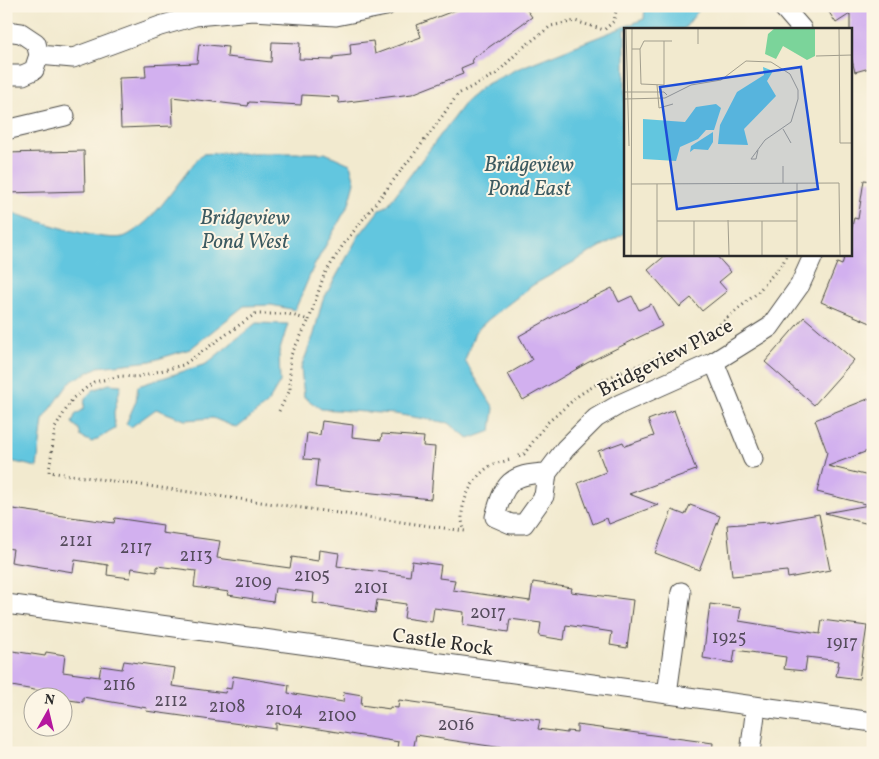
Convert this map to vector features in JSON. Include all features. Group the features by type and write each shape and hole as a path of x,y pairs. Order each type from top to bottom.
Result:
{"street":[{"path":"39,55 73,58 160,26 195,16 253,11 336,16 386,6"},
{"path":"782,6 801,28"},
{"path":"6,30 21,33 36,43 39,55 34,70 23,75 6,75"},
{"path":"6,130 65,116"},
{"name":"Bridgeview Place","path":"547,473 565,449 596,418 620,404 714,362 770,326 800,285 814,255"},
{"path":"714,362 753,459"},
{"path":"667,694 681,592"},
{"name":"Castle Rock","path":"6,604 873,722"},
{"path":"750,753 756,707"}],"path":[{"path":"279,411 290,390 290,356 309,320 324,275 357,226 432,132 436,122 458,94 496,74 521,49 551,26 575,21 604,30 614,21 617,6"},
{"path":"309,320 288,314 255,314 183,365 137,377 121,376 94,382 73,398 55,428 49,472 465,531 460,522 463,505 476,478 490,466 524,454 546,424 586,391 605,379 702,339 756,294 783,263 787,255"}],"water":[{"name":"Bridgeview Pond East","path":"645,6 702,6 685,28 624,28 624,234 533,285 475,332 465,361 494,408 491,431 469,439 449,423 395,414 321,409 304,397 301,368 314,334 322,302 358,237 380,209 387,206 466,101 485,85 517,69 644,19"},
{"name":"Bridgeview Pond West","path":"325,153 350,164 355,182 349,204 313,268 295,310 271,305 244,306 190,349 151,361 98,367 70,382 43,420 37,467 6,460 6,211 82,233 112,238 123,237 136,230 148,220 202,154"},
{"path":"256,323 288,324 279,353 280,382 267,404 237,428 213,418 185,420 156,409 131,427 126,424 136,401 138,386 206,364"},
{"path":"109,384 121,385 114,412 115,429 92,442 81,437 79,429 72,423 75,415 84,409 85,398 93,390"}],"building":[{"path":"466,6 524,6 532,17 472,59 473,63 461,68 463,74 412,94 339,103 338,97 302,95 301,105 249,102 248,106 172,97 173,126 121,128 119,78 146,77 145,65 197,63 199,44 228,47 227,57 271,62 272,42 300,43 299,59 333,60 333,57 351,55 350,44 373,41 375,54 421,37 417,25"},
{"path":"825,6 873,6 873,67 855,72 852,61 850,14 836,23"},
{"path":"84,151 85,191 6,193 6,153"},
{"path":"864,180 873,181 873,324 821,302 837,263 842,265 845,255 852,255 852,226 854,218 858,219"},
{"path":"666,255 716,255 731,272 719,282 727,291 702,311 691,298 680,307 648,270"},
{"path":"612,288 619,302 632,296 639,310 651,304 662,326 587,363 523,400 508,374 532,360 519,336 558,314"},
{"path":"804,317 854,360 814,405 765,362"},
{"path":"873,397 873,449 828,466 873,477 873,525 825,513 869,505 817,492 827,452 815,420"},
{"path":"674,410 696,470 629,494 658,505 609,524 607,518 593,524 578,483 606,472 598,451 623,442 625,446 654,436 648,420"},
{"path":"322,421 353,425 352,437 381,440 382,434 424,437 423,446 435,447 431,499 315,487 318,460 304,459 307,433 320,435"},
{"path":"690,505 720,516 699,570 655,553 672,510 685,515"},
{"path":"6,508 114,523 115,518 163,525 162,533 220,541 217,558 290,568 292,557 318,561 319,550 339,553 337,566 410,576 412,561 441,565 439,578 455,580 453,590 530,601 533,582 572,588 571,592 633,600 627,648 610,645 612,632 566,625 564,640 539,636 541,623 510,619 508,632 463,625 464,612 434,608 432,622 404,618 406,604 377,600 375,613 313,603 314,593 275,588 273,602 228,595 229,592 194,587 196,571 157,566 157,572 132,568 130,578 107,575 108,565 75,560 73,572 11,562 13,549 6,548"},
{"path":"819,514 830,570 788,578 787,571 732,576 727,525 769,523"},
{"path":"710,604 741,608 739,621 820,634 822,620 867,626 859,679 836,676 839,661 807,657 805,671 784,669 786,657 735,650 733,663 703,658"},
{"path":"6,650 45,656 46,652 65,655 63,672 99,677 101,666 122,669 124,661 175,668 172,686 225,693 226,688 231,689 233,676 289,685 288,693 343,702 344,692 362,695 361,705 390,709 390,707 398,708 399,700 540,720 538,729 567,733 567,731 577,732 577,725 713,743 712,753 536,753 416,735 413,751 398,748 399,742 300,726 276,723 276,729 146,711 147,708 83,697 83,702 72,700 72,686 22,686 22,688 6,685"}]}
